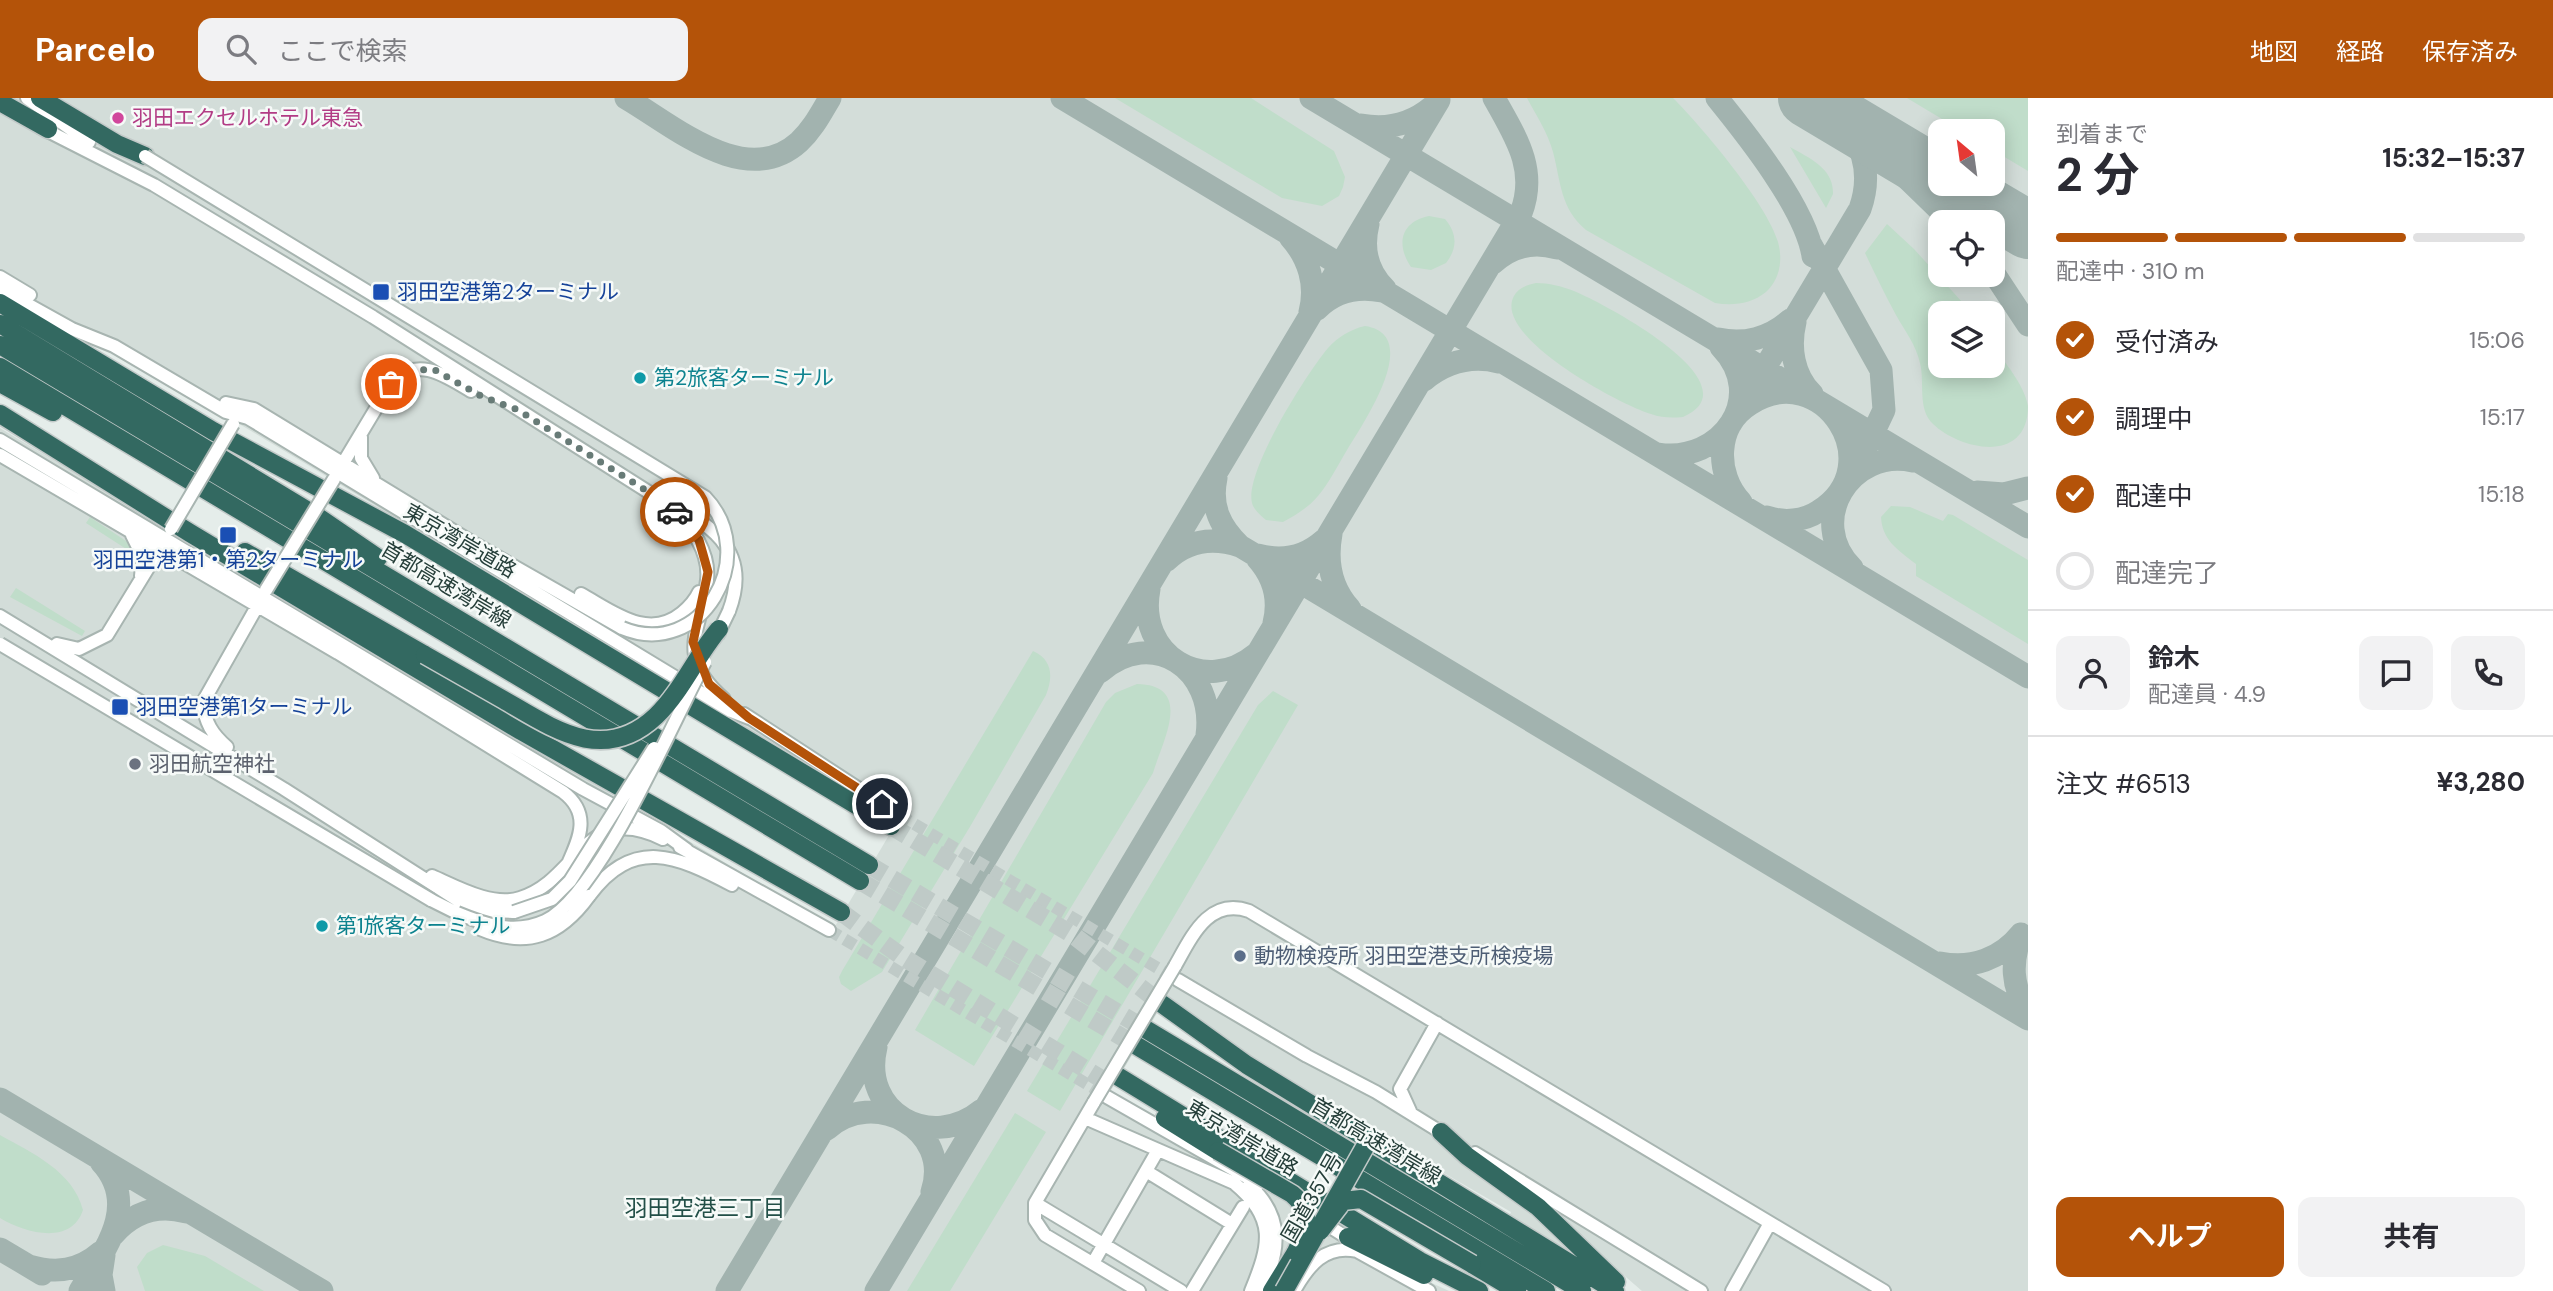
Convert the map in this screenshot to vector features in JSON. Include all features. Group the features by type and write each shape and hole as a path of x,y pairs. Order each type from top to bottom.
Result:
{"highway":[{"path":"40,98 117,144 145,156"},
{"path":"0,102 48,130"},
{"name":"東京湾岸道路","path":"0,303 213,431 404,534 895,820"},
{"name":"首都高速湾岸線","path":"0,367 864,873 564,682 511,639 385,563 307,510 3,333"},
{"path":"0,383 168,475 193,482"},
{"path":"0,414 510,724 841,912"},
{"path":"142,502 194,523 558,732 597,740 636,731 659,713 719,629"},
{"path":"1163,1004 1247,1065 1615,1291"},
{"name":"首都高速湾岸線","path":"1147,1030 1582,1291"},
{"name":"首都高速湾岸線","path":"1138,1045 1546,1291"},
{"path":"1113,1087 1420,1261 1479,1291"},
{"name":"東京湾岸道路","path":"1113,1087 1292,1194 1302,1204 1308,1221 1296,1252"},
{"path":"1441,1132 1538,1207 1626,1291"},
{"name":"国道357号","path":"1284,1291 1370,1139"},
{"name":"国道357号","path":"1272,1291 1362,1145 1370,1139"},
{"path":"1320,1231 1340,1204 1356,1198 1517,1291"},
{"path":"1348,1237 1459,1291"}],"street":[{"path":"27,98 146,181"},
{"path":"0,277 76,323 112,337 226,404 254,409 338,471 378,484 475,544 622,628 647,635 682,629 700,616 717,591 727,567 728,540 719,517 705,498 145,156 55,98"},
{"path":"0,113 48,130 146,181 366,313 658,498 694,515 727,547 734,564 736,587 729,611 645,781 581,889 566,906 545,920 516,928 481,924 457,913"},
{"path":"0,289 72,329 107,343 236,419 338,471 731,710 749,718"},
{"path":"248,767 210,730 203,702 261,598 393,380 414,368 433,369 481,396 518,410"},
{"path":"23,629 79,649 107,635 236,419"},
{"path":"362,431 361,458 378,484"},
{"path":"0,440 583,789 662,831 687,850"},
{"path":"0,455 127,529 165,539"},
{"path":"658,498 690,527 699,540 707,581 693,633 694,649 709,684 749,718 895,820"},
{"path":"127,529 136,540 143,556 140,580"},
{"path":"548,584 576,592 626,619 649,626 676,618 696,600 704,561"},
{"path":"261,598 284,624 570,797 578,809 582,831 567,866"},
{"path":"0,616 400,861 459,901 491,911 514,912 552,899 570,881 671,725"},
{"path":"242,633 259,623 284,624"},
{"path":"0,644 494,935 533,938 566,923 605,876 625,863 645,857 666,857 691,863 776,908 824,927 687,850 656,835 626,829 613,830 587,842 567,866 545,885 520,898 504,899 470,893 400,861"},
{"path":"1139,1291 1039,1229 1035,1203 1175,966 1209,915 1229,907 1242,909 1435,1022 1884,1291"},
{"path":"1178,980 1307,1056 1376,1092 1701,1291"},
{"path":"1376,1092 1394,1085 1435,1022"},
{"path":"1412,1114 1400,1089 1435,1022"},
{"path":"1113,1087 1233,1171 1348,1237 1407,1278"},
{"path":"1085,1118 1234,1182 1255,1204 1267,1240 1266,1254 1251,1291"},
{"path":"1093,1263 1158,1150"},
{"path":"1146,1171 1233,1224"},
{"path":"1233,1171 1263,1199 1274,1219 1277,1252 1260,1291"},
{"path":"1035,1203 1181,1291"},
{"path":"1192,1291 1243,1207"},
{"path":"1732,1291 1770,1223"},
{"path":"1294,1291 1316,1259 1344,1249 1357,1251 1429,1291"}],"shaded area":[{"path":"0,98 2028,98 2028,1291 1642,1291 1603,1257 1583,1259 1509,1217 1511,1212 1230,1049 1165,1000 1110,1092 1421,1278 1449,1291 0,1291 0,428 834,928 898,820 0,280"}],"green space":[{"path":"1115,98 1251,98 1334,151 1345,177 1343,187 1339,196 1322,206 1282,198"},
{"path":"1527,98 1673,98 1748,187 1772,226 1780,256 1779,269 1771,287 1748,302 1715,303 1586,230 1577,222 1566,204 1551,145"},
{"path":"1907,98 2028,98 2028,171 2006,158 2006,119 1942,119"},
{"path":"1790,147 1819,165 1829,177 1833,194 1826,208"},
{"path":"1429,216 1445,219 1449,224 1455,241 1453,252 1446,263 1431,270 1411,267 1403,251 1403,236 1412,223"},
{"path":"1887,224 1928,264 1928,287 1948,287 1961,301 1928,301 1928,378 2005,378 2005,363 2018,382 2028,406 2025,425 2017,437 2005,444 1991,447 1975,445 1945,433 1928,418 1923,403 1921,370 1916,350 1865,253"},
{"path":"1536,283 1560,286 1590,298 1667,346 1689,366 1701,385 1701,403 1683,417 1655,415 1614,398 1566,369 1525,334 1514,317 1512,301 1516,293 1525,286"},
{"path":"1365,326 1382,333 1389,346 1389,363 1375,403 1330,480 1314,500 1283,522 1266,520 1253,506 1252,488 1279,423 1328,348 1345,334"},
{"path":"1891,506 1910,507 1943,521 1948,514 1953,515 2028,560 2028,644 1916,576 1916,564 1892,544 1884,532 1881,517"},
{"path":"90,517 129,543 134,554 86,523"},
{"path":"16,588 85,631 82,636 10,597"},
{"path":"1033,651 1044,659 1050,670 1046,695 882,972 851,991 841,984 839,977 842,971"},
{"path":"1137,684 1155,687 1165,694 1170,704 1167,731 1153,773 974,1066 915,1030 1106,702 1115,693"},
{"path":"1273,691 1298,705 1060,1111 1027,1091 1258,705"},
{"path":"1015,1113 1046,1132 950,1291 907,1291"},
{"path":"0,1135 50,1165 70,1184 83,1210 77,1221 68,1229 58,1232 34,1232 0,1218"},
{"path":"163,1245 205,1256 264,1291 145,1291 137,1267 147,1253"}],"taxiway":[{"path":"626,98 688,137 711,148 734,157 756,159 778,155 799,142 813,126 830,98"},
{"path":"1062,98 2028,677"},
{"path":"1311,98 2028,527"},
{"path":"876,1291 1521,213 1527,182 1522,153 1494,98"},
{"path":"1717,98 1774,173 1799,217 1813,256"},
{"path":"727,1291 1439,100"},
{"path":"1361,125 1381,127 1399,124 1417,117 1433,106"},
{"path":"1757,381 1860,209 1864,195 1865,169 1858,145 1843,123 1832,113"},
{"path":"1854,127 1940,210"},
{"path":"1368,224 1366,250 1370,267 1385,289"},
{"path":"1290,237 1297,245 1310,272 1310,312"},
{"path":"1810,243 1881,370 1884,410 1866,448"},
{"path":"1492,264 1506,253 1522,247 1539,245 1557,248"},
{"path":"2003,287 2028,325"},
{"path":"1317,309 1331,298 1347,291 1382,291"},
{"path":"1718,339 1737,341 1765,336 1790,320"},
{"path":"1795,322 1792,341 1794,360 1800,378 1812,394"},
{"path":"1658,454 1681,454 1701,449 1718,438 1731,423 1739,405 1740,386 1735,366 1721,347"},
{"path":"1424,380 1459,362 1479,359 1499,362"},
{"path":"1741,502 1732,491 1723,464 1725,437 1738,413 1750,404 1777,393 1801,394 1823,405 1839,423 1848,445 1849,468 1840,491 1819,511 1807,517 1787,520 1767,517"},
{"path":"1852,568 1839,549 1833,529 1834,510 1842,492 1854,476 1871,465 1891,460 1913,461"},
{"path":"1216,478 1214,498 1218,515 1240,546"},
{"path":"1977,492 2004,494 2028,488"},
{"path":"1331,534 1331,574 1338,592 1350,609"},
{"path":"1258,555 1285,558 1301,554 1324,540"},
{"path":"1167,560 1183,548 1201,542 1240,546 2028,1019"},
{"path":"1257,558 1268,573 1274,589 1274,623"},
{"path":"1149,589 1148,613 1153,633 1163,650 1178,662 1196,670 1216,671 1236,666 1256,654"},
{"path":"1100,672 1120,659 1140,653 1159,654 1176,662 1191,674 1201,691 1207,711 1207,735"},
{"path":"1940,963 1963,965 1985,960 2004,950 2021,934"},
{"path":"2021,935 2015,955 2014,974 2018,992 2028,1011"},
{"path":"876,1047 874,1070 879,1091 889,1107 904,1119 922,1126 942,1127 962,1122 982,1110"},
{"path":"0,1099 322,1291"},
{"path":"827,1129 846,1117 866,1112 886,1114 905,1121 920,1133 931,1150 935,1169 932,1192"},
{"path":"80,1291 108,1244 118,1211 118,1195 113,1178 101,1162"},
{"path":"113,1235 128,1221 146,1212 165,1209 186,1212"},
{"path":"0,1249 42,1274"},
{"path":"29,1266 49,1270 67,1269 76,1267 101,1252"},
{"path":"104,1255 101,1275 104,1291"}],"runway":[{"path":"1807,98 1928,170"},
{"path":"1970,196 2028,230"}],"tunnel":[{"path":"899,815 1178,980"},
{"path":"891,826 1073,935 1162,1004"},
{"path":"869,865 1147,1030"},
{"path":"860,881 1137,1046"},
{"path":"841,912 901,956 1113,1086"},
{"path":"829,930 1107,1096"}],"way so far":[{"path":"391,384 405,371 414,368 433,369 481,396 518,410 658,498 675,512"}],"place":[{"name":"羽田エクセルホテル東急","path":"118,118"},
{"name":"羽田空港第2ターミナル","path":"381,292"},
{"name":"第2旅客ターミナル","path":"640,378"},
{"name":"羽田空港第1・第2ターミナル","path":"228,535"},
{"name":"羽田空港第1ターミナル","path":"120,707"},
{"name":"羽田航空神社","path":"135,764"},
{"name":"第1旅客ターミナル","path":"322,926"},
{"name":"動物検疫所 羽田空港支所検疫場","path":"1240,956"}],"district":[{"name":"羽田空港三丁目","path":"705,1208"}],"route":[{"path":"675,512 699,540 708,572 693,633 694,649 704,677 715,692 749,718 882,804"}]}
